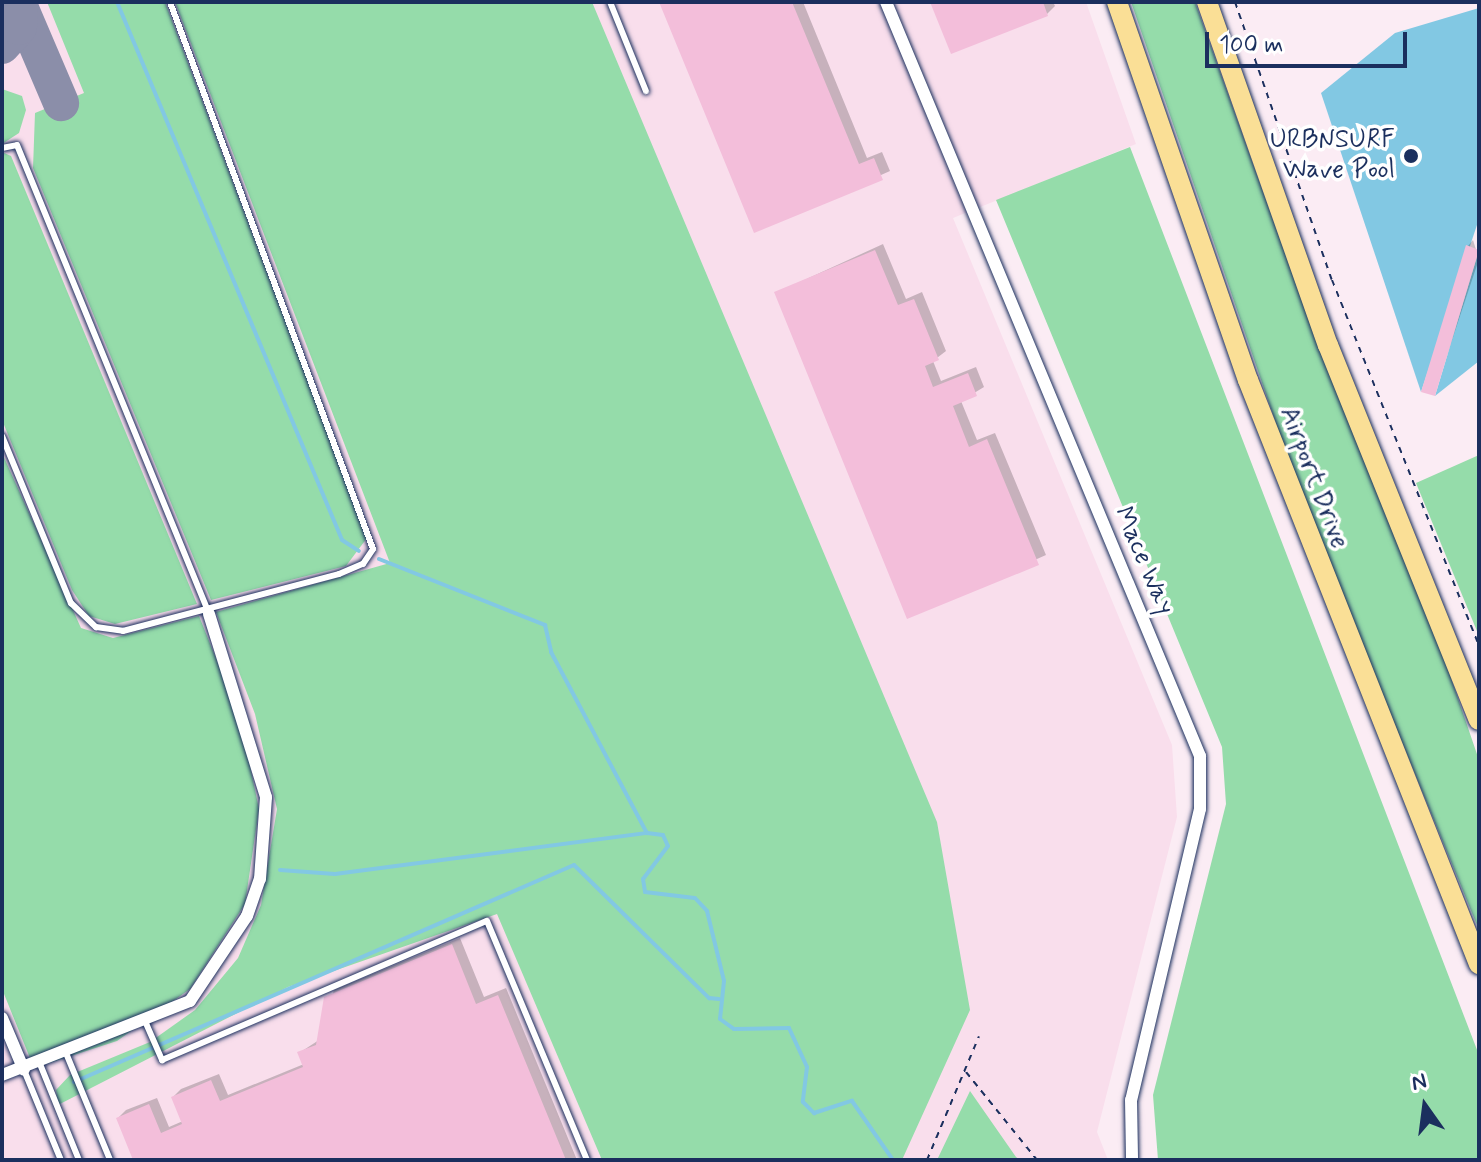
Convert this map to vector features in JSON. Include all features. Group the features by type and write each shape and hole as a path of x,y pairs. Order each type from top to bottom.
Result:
{"main road":[{"name":"Airport Drive","path":"1117,2 1248,380 1479,964"},
{"path":"1207,2 1328,345 1479,720"}],"street":[{"name":"Mace Way","path":"886,2 1200,756 1200,809 1131,1100 1132,1160"},
{"path":"2,1075 40,1064 190,1001 224,959 260,879 266,797 208,611"},
{"path":"2,1018 24,1070"}],"lane":[{"path":"2,436 71,603 86,622 123,631 208,611 353,570 369,558 373,539 170,2"},
{"path":"610,2 646,91"},
{"path":"2,148 17,145 208,611"},
{"path":"145,1021 162,1060 487,921 587,1160"},
{"path":"66,1053 110,1160"},
{"path":"40,1064 79,1160"},
{"path":"24,1070 61,1160"}],"path":[{"path":"1235,2 1332,280 1479,645"},
{"path":"927,1160 979,1036"},
{"path":"966,1071 1037,1160"}],"shaded area":[{"path":"2,2 1086,2 1136,144 953,218 1172,745 1177,817 1097,1132 1108,1160 2,1160"}],"green space":[{"path":"47,2 165,2 367,538 346,566 211,600 33,168 35,113 84,93"},
{"path":"175,2 592,2 937,822 970,1010 902,1160 602,1160 497,914 288,987 58,1105 56,1090 70,1075 150,1042 195,1010 238,958 261,905 277,809 255,714 216,612 390,563"},
{"path":"1131,2 1195,2 1320,351 1426,605 1479,760 1479,930 1300,493"},
{"path":"2,89 22,96 26,110 19,133 2,144"},
{"path":"1130,147 1479,1055 1479,1160 1158,1160 1153,1095 1226,804 1222,747 996,200"},
{"path":"2,152 11,156 197,604 115,624 89,616 72,590 2,420"},
{"path":"2,453 81,628 113,638 199,616 240,718 259,809 245,904 190,989 117,1041 34,1068 2,989"},
{"path":"1479,455 1479,636 1416,483"},
{"path":"970,1091 1016,1157 1020,1160 937,1160"}],"water":[{"name":"URBNSURF Wave Pool","path":"1479,8 1479,219 1421,392 1321,93 1395,33"},
{"path":"1479,250 1479,361 1435,396"}],"building":[{"path":"659,2 792,2 859,164 874,158 883,180 754,233"},
{"path":"930,2 1043,2 1048,16 951,54"},
{"path":"1466,245 1479,250 1435,396 1421,392"},
{"path":"875,250 898,305 914,299 939,360 925,366 933,387 968,373 977,396 953,406 969,447 987,439 1039,565 907,619 774,292"},
{"path":"452,944 476,1004 498,995 566,1160 133,1160 116,1118 149,1104 161,1133 182,1124 171,1097 211,1080 220,1101 303,1067 297,1052 316,1045 324,997"}],"waterway":[{"path":"117,2 342,540 359,551"},
{"path":"379,559 545,625 551,652 647,833 663,835 668,846 643,879 645,892 695,898 707,911 724,981 720,1019 734,1029 789,1028 807,1067 803,1102 814,1113 852,1101 893,1160"},
{"path":"280,870 335,874 647,833"},
{"path":"74,1082 574,865 709,998 719,999"}],"taxiway":[{"path":"18,2 61,103"},
{"path":"2,46 19,27 20,5"}],"place":[{"name":"URBNSURF Wave Pool","path":"1411,156"}]}
